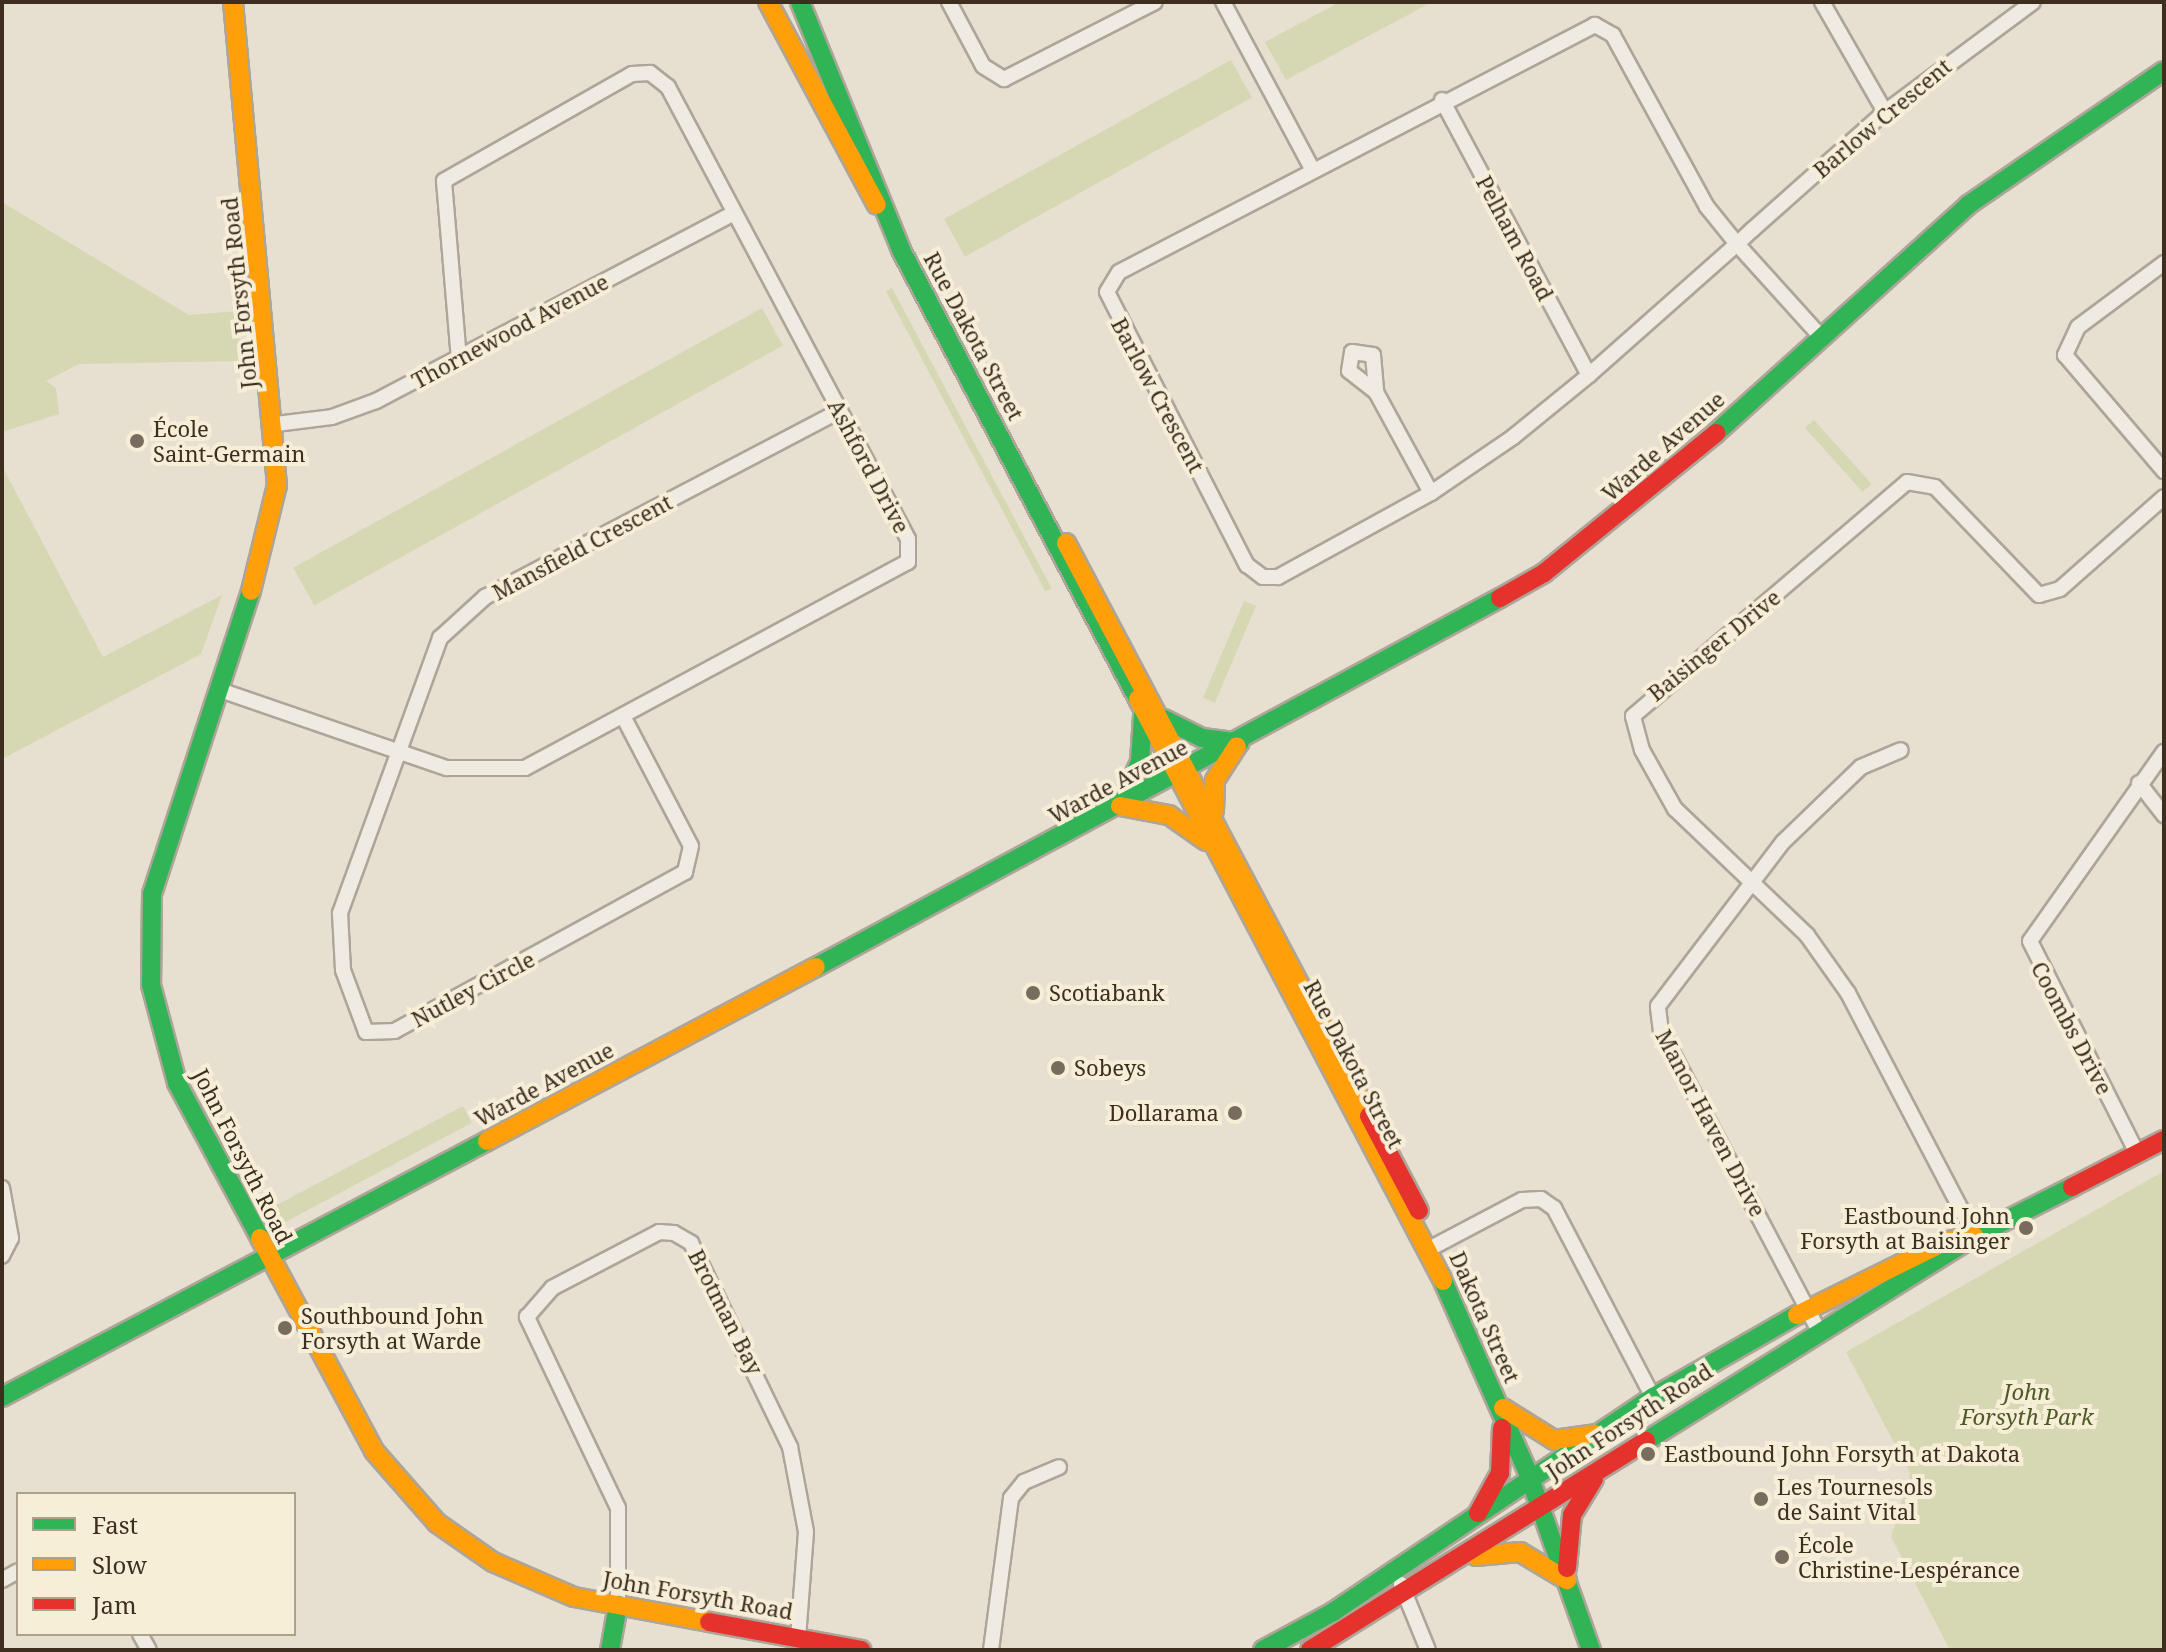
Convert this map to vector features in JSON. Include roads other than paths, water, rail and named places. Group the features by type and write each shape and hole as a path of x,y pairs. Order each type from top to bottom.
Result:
{"street":[{"name":"John Forsyth Road","path":"233,2 276,424 266,541 156,869 148,959 177,1083 374,1451 417,1506 532,1583 618,1605 861,1650"},
{"name":"Rue Dakota Street","path":"768,2 862,186 888,221"},
{"name":"Rue Dakota Street","path":"800,2 888,221 1143,711 1183,774"},
{"path":"949,2 983,66 1004,79 1155,2"},
{"path":"1223,2 1312,169"},
{"path":"1822,2 1885,112"},
{"name":"Barlow Crescent","path":"1822,338 1737,244 1695,189 1605,28 1580,27 1119,272 1108,287 1109,304 1255,574 1278,577 1431,493 1589,375 1737,244 1885,112 2033,2"},
{"name":"Warde Avenue","path":"2,1397 1183,774 1544,573 1653,490 2009,173 2164,71"},
{"name":"Ashford Drive","path":"217,689 447,768 498,772 545,759 908,562 908,539 668,87 650,73 632,74 444,181 459,358"},
{"name":"Pelham Road","path":"1442,100 1589,375"},
{"name":"Thornewood Avenue","path":"276,424 353,411 734,213"},
{"path":"2164,263 2078,327 2065,355 2164,471"},
{"path":"1376,392 1431,493"},
{"name":"Mansfield Crescent","path":"395,750 429,656 464,612 840,411"},
{"name":"Rue Dakota Street","path":"1020,473 1098,593 1164,719 1213,845 1429,1249"},
{"name":"Baisinger Drive","path":"1975,1236 1848,993 1807,935 1701,841 1663,790 1637,737 1639,705 1907,482 1935,487 2039,595 2060,589 2164,497"},
{"path":"1143,711 1140,762 1120,806 1169,815 1213,845"},
{"name":"Nutley Circle","path":"395,750 340,913 350,997 374,1035 395,1031 685,872 691,846 624,718"},
{"path":"1164,719 1202,738 1240,743 1215,780 1215,820"},
{"name":"Manor Haven Drive","path":"1820,1333 1657,1019 1665,991 1749,882 1861,767 1901,750"},
{"name":"Coombs Drive","path":"2136,1151 2030,941 2139,783 2164,752"},
{"path":"1183,774 1215,820"},
{"path":"2139,783 2164,815"},
{"name":"Rue Dakota Street","path":"1215,820 1408,1184 1429,1249"},
{"name":"John Forsyth Road","path":"1310,1650 1404,1590 1461,1560 1604,1466 1975,1236 2136,1151 2164,1140"},
{"path":"2,1188 11,1238 2,1256"},
{"name":"John Forsyth Road","path":"1429,1249 1522,1200 1541,1199 1554,1208 1653,1397"},
{"name":"Brotman Bay","path":"618,1605 618,1508 527,1317 552,1288 659,1232 674,1233 691,1243 790,1447 806,1532 798,1638"},
{"name":"John Forsyth Road","path":"1263,1650 1531,1482 1653,1397 1808,1309 1947,1241 1975,1236"},
{"name":"Dakota Street","path":"1429,1249 1498,1404"},
{"path":"1498,1404 1554,1440 1608,1431"},
{"path":"1498,1404 1541,1508 1591,1650"},
{"path":"1473,1519 1500,1473 1498,1404"},
{"path":"1567,1580 1572,1515 1604,1466"},
{"path":"991,1650 1011,1498 1024,1482 1059,1467"},
{"path":"1461,1560 1520,1552 1567,1580"},
{"path":"1404,1590 1428,1650"},
{"path":"610,1650 618,1605"}],"place":[{"name":"École Saint-Germain","path":"137,441"},
{"name":"Scotiabank","path":"1033,993"},
{"name":"Sobeys","path":"1058,1068"},
{"name":"Dollarama","path":"1235,1113"},
{"name":"Eastbound John Forsyth at Baisinger","path":"2026,1228"},
{"name":"Southbound John Forsyth at Warde","path":"285,1328"},
{"name":"Eastbound John Forsyth at Dakota","path":"1648,1454"},
{"name":"Les Tournesols de Saint Vital","path":"1761,1499"},
{"name":"École Christine-Lespérance","path":"1782,1557"}],"park label":[{"name":"John Forsyth Park","path":"2027,1404"}]}
